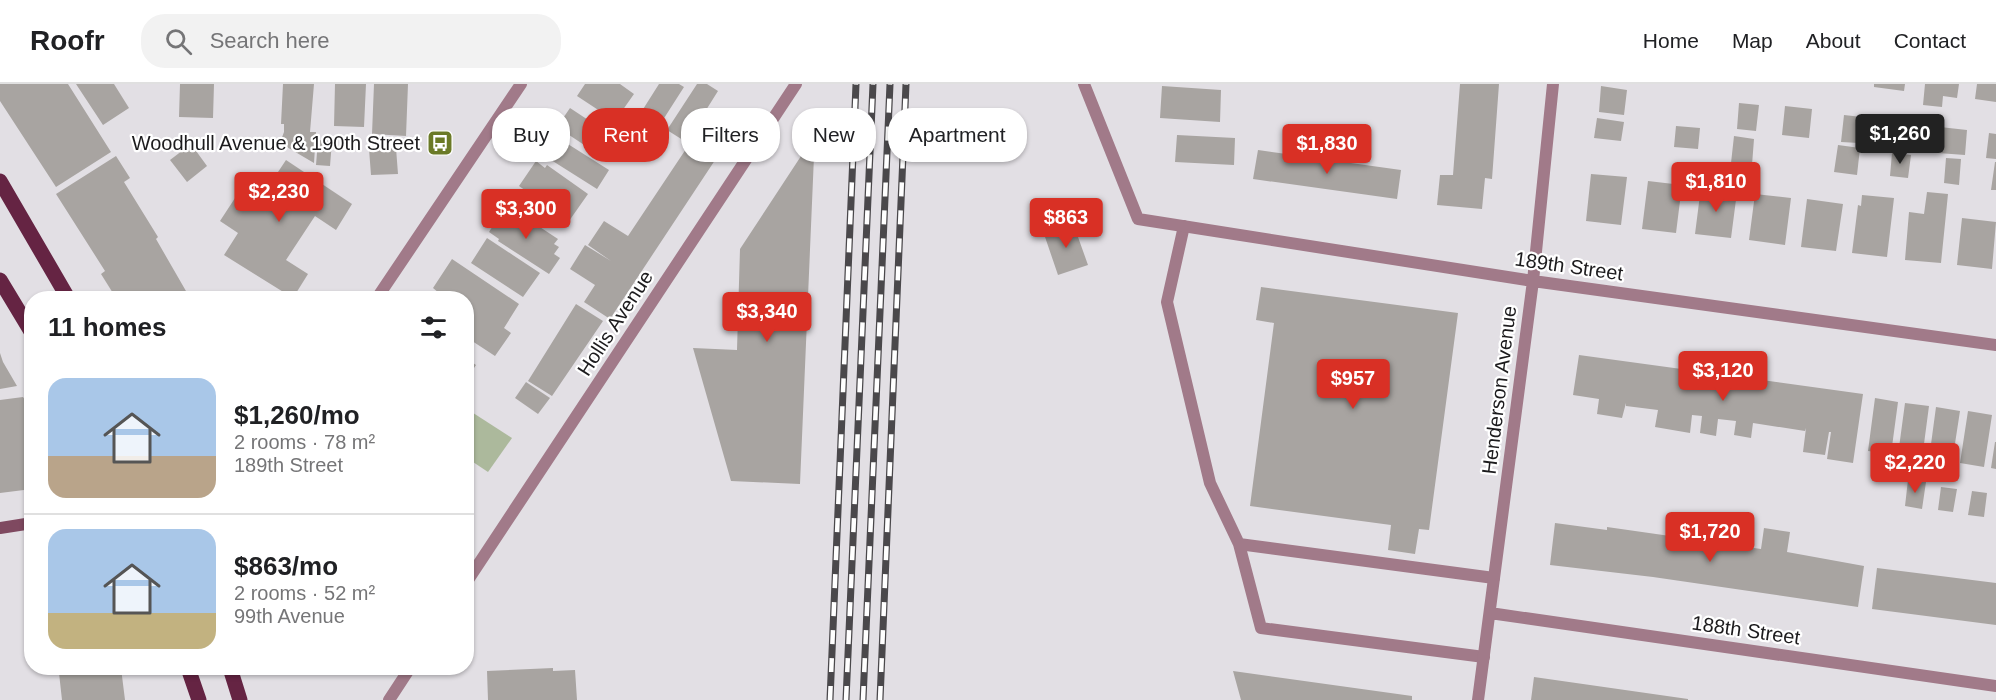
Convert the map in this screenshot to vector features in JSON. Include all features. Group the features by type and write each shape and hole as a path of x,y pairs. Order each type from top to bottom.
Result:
{"main road":[{"path":"2,188 64,291"},
{"path":"0,280 24,320"},
{"path":"190,675 199,700"},
{"path":"232,675 240,700"}],"street":[{"path":"382,291 521,84"},
{"name":"Hollis Avenue","path":"474,571 796,84"},
{"name":"189th Street","path":"1084,84 1138,219 1533,281 1996,345"},
{"name":"Henderson Avenue","path":"1478,700 1533,281 1553,84"},
{"path":"1184,226 1167,302 1210,483 1239,544 1262,628 1484,657"},
{"path":"0,528 24,524"},
{"path":"1239,544 1494,579"},
{"name":"188th Street","path":"1490,613 1996,686"},
{"path":"389,700 406,675"}],"green space":[{"path":"474,414 512,438 488,472 474,463"}],"building":[{"path":"0,84 68,84 111,152 56,187 0,101"},
{"path":"76,84 114,84 129,108 103,125"},
{"path":"180,84 214,84 213,118 179,117"},
{"path":"283,84 314,84 310,132 316,132 314,163 280,143 284,132 284,124 281,124"},
{"path":"335,84 366,84 364,127 334,126"},
{"path":"374,84 408,84 406,136 372,134"},
{"path":"585,84 620,84 634,94 624,108 595,108 577,96"},
{"path":"659,84 679,84 684,87 669,110 669,108 644,108"},
{"path":"697,84 707,84 718,91 707,108 681,108"},
{"path":"1460,84 1499,84 1492,179 1485,178 1482,209 1437,205 1440,175 1453,175"},
{"path":"1874,84 1905,84 1904,91 1874,87"},
{"path":"1925,84 1959,84 1957,98 1943,96 1942,107 1923,105"},
{"path":"1977,84 1996,84 1996,102 1975,99"},
{"path":"1162,86 1221,90 1220,122 1160,118"},
{"path":"1601,86 1627,90 1624,115 1599,112"},
{"path":"1739,103 1759,105 1756,131 1737,129"},
{"path":"1785,106 1812,109 1809,138 1782,135"},
{"path":"570,108 582,116 582,144 570,136"},
{"path":"681,109 681,139 669,131 669,127"},
{"path":"1844,115 1862,117 1859,143 1841,142"},
{"path":"1597,118 1624,122 1621,141 1594,138"},
{"path":"1896,122 1915,124 1912,150 1893,147"},
{"path":"1676,126 1700,128 1698,149 1674,147"},
{"path":"1940,127 1967,130 1965,155 1938,153"},
{"path":"1989,133 1996,134 1996,159 1986,158"},
{"path":"1177,135 1235,138 1234,165 1175,162"},
{"path":"1734,136 1754,139 1752,165 1731,163"},
{"path":"318,140 332,141 330,166 316,165"},
{"path":"191,144 207,166 187,182 170,160"},
{"path":"570,145 582,153 582,162 596,162 609,170 597,189 554,162 570,162"},
{"path":"1838,145 1860,148 1857,175 1834,172"},
{"path":"396,148 398,174 371,175 369,149"},
{"path":"1258,150 1401,170 1397,199 1253,179"},
{"path":"1892,153 1911,155 1908,178 1890,176"},
{"path":"116,156 130,178 124,182 158,237 156,239 186,291 112,291 101,274 105,271 56,194"},
{"path":"681,156 681,162 714,162 610,319 584,302 595,285 570,269 585,245 611,261 588,245 604,221 628,236"},
{"path":"1946,158 1961,159 1959,185 1944,183"},
{"path":"286,160 352,204 336,230 315,216 286,260 308,274 297,291 282,291 224,255 238,233 220,221 252,172 270,184"},
{"path":"537,162 545,168 547,165 588,194 569,221 519,186"},
{"path":"797,162 814,162 800,484 731,481 693,348 737,350 740,249"},
{"path":"1995,162 1996,190 1991,190"},
{"path":"1591,174 1627,177 1621,225 1586,221"},
{"path":"1648,181 1682,185 1676,233 1642,229"},
{"path":"1701,187 1737,192 1731,238 1695,234"},
{"path":"1927,192 1948,194 1941,263 1905,260 1909,212 1924,214"},
{"path":"1755,194 1791,198 1785,245 1749,240"},
{"path":"1862,195 1894,198 1887,257 1852,253 1858,205 1861,206"},
{"path":"1807,199 1843,204 1836,251 1801,247"},
{"path":"505,207 515,214 517,212 558,239 554,244 559,247 554,254 560,258 549,274 498,241 499,239 489,232"},
{"path":"1962,218 1996,222 1992,269 1957,265"},
{"path":"1073,223 1088,265 1058,275 1044,234"},
{"path":"487,238 540,273 523,297 471,263"},
{"path":"452,259 519,304 504,328 511,333 495,356 474,342 474,291 437,291 433,288"},
{"path":"1261,287 1458,313 1429,530 1419,529 1415,554 1388,550 1391,525 1250,506 1274,323 1256,320"},
{"path":"576,304 603,321 552,396 528,381"},
{"path":"0,353 3,362 17,386 0,389"},
{"path":"1579,355 1863,394 1853,463 1827,459 1831,432 1829,432 1825,455 1803,452 1806,428 1805,431 1753,423 1751,438 1734,435 1736,421 1718,419 1716,436 1700,433 1702,416 1692,415 1690,433 1655,427 1658,410 1626,406 1626,403 1622,418 1597,414 1599,399 1573,395"},
{"path":"526,382 550,398 538,414 515,398"},
{"path":"24,398 24,490 0,493 0,400"},
{"path":"1875,398 1898,402 1891,454 1868,451"},
{"path":"1905,403 1929,406 1922,459 1898,455"},
{"path":"1936,407 1960,411 1952,463 1929,459"},
{"path":"1968,411 1992,415 1984,467 1960,463"},
{"path":"1996,442 1996,469 1991,468"},
{"path":"1908,480 1926,482 1922,509 1905,506"},
{"path":"1941,487 1957,489 1953,512 1938,510"},
{"path":"1972,491 1987,493 1984,517 1968,515"},
{"path":"1555,523 1607,530 1607,527 1761,549 1764,528 1790,532 1787,552 1864,566 1858,607 1653,577 1550,565"},
{"path":"1877,568 1996,583 1996,625 1872,609"},
{"path":"553,668 553,671 575,670 577,700 488,700 487,671"},
{"path":"1233,671 1412,696 1412,700 1241,700"},
{"path":"59,675 122,675 125,700 62,700"},
{"path":"1534,677 1688,699 1688,700 1531,700"}],"railway":[{"path":"830,700 856,84"},
{"path":"846,700 873,84"},
{"path":"863,700 890,84"},
{"path":"880,700 906,84"}],"place":[{"name":"Woodhull Avenue & 190th Street","path":"440,143"}]}
